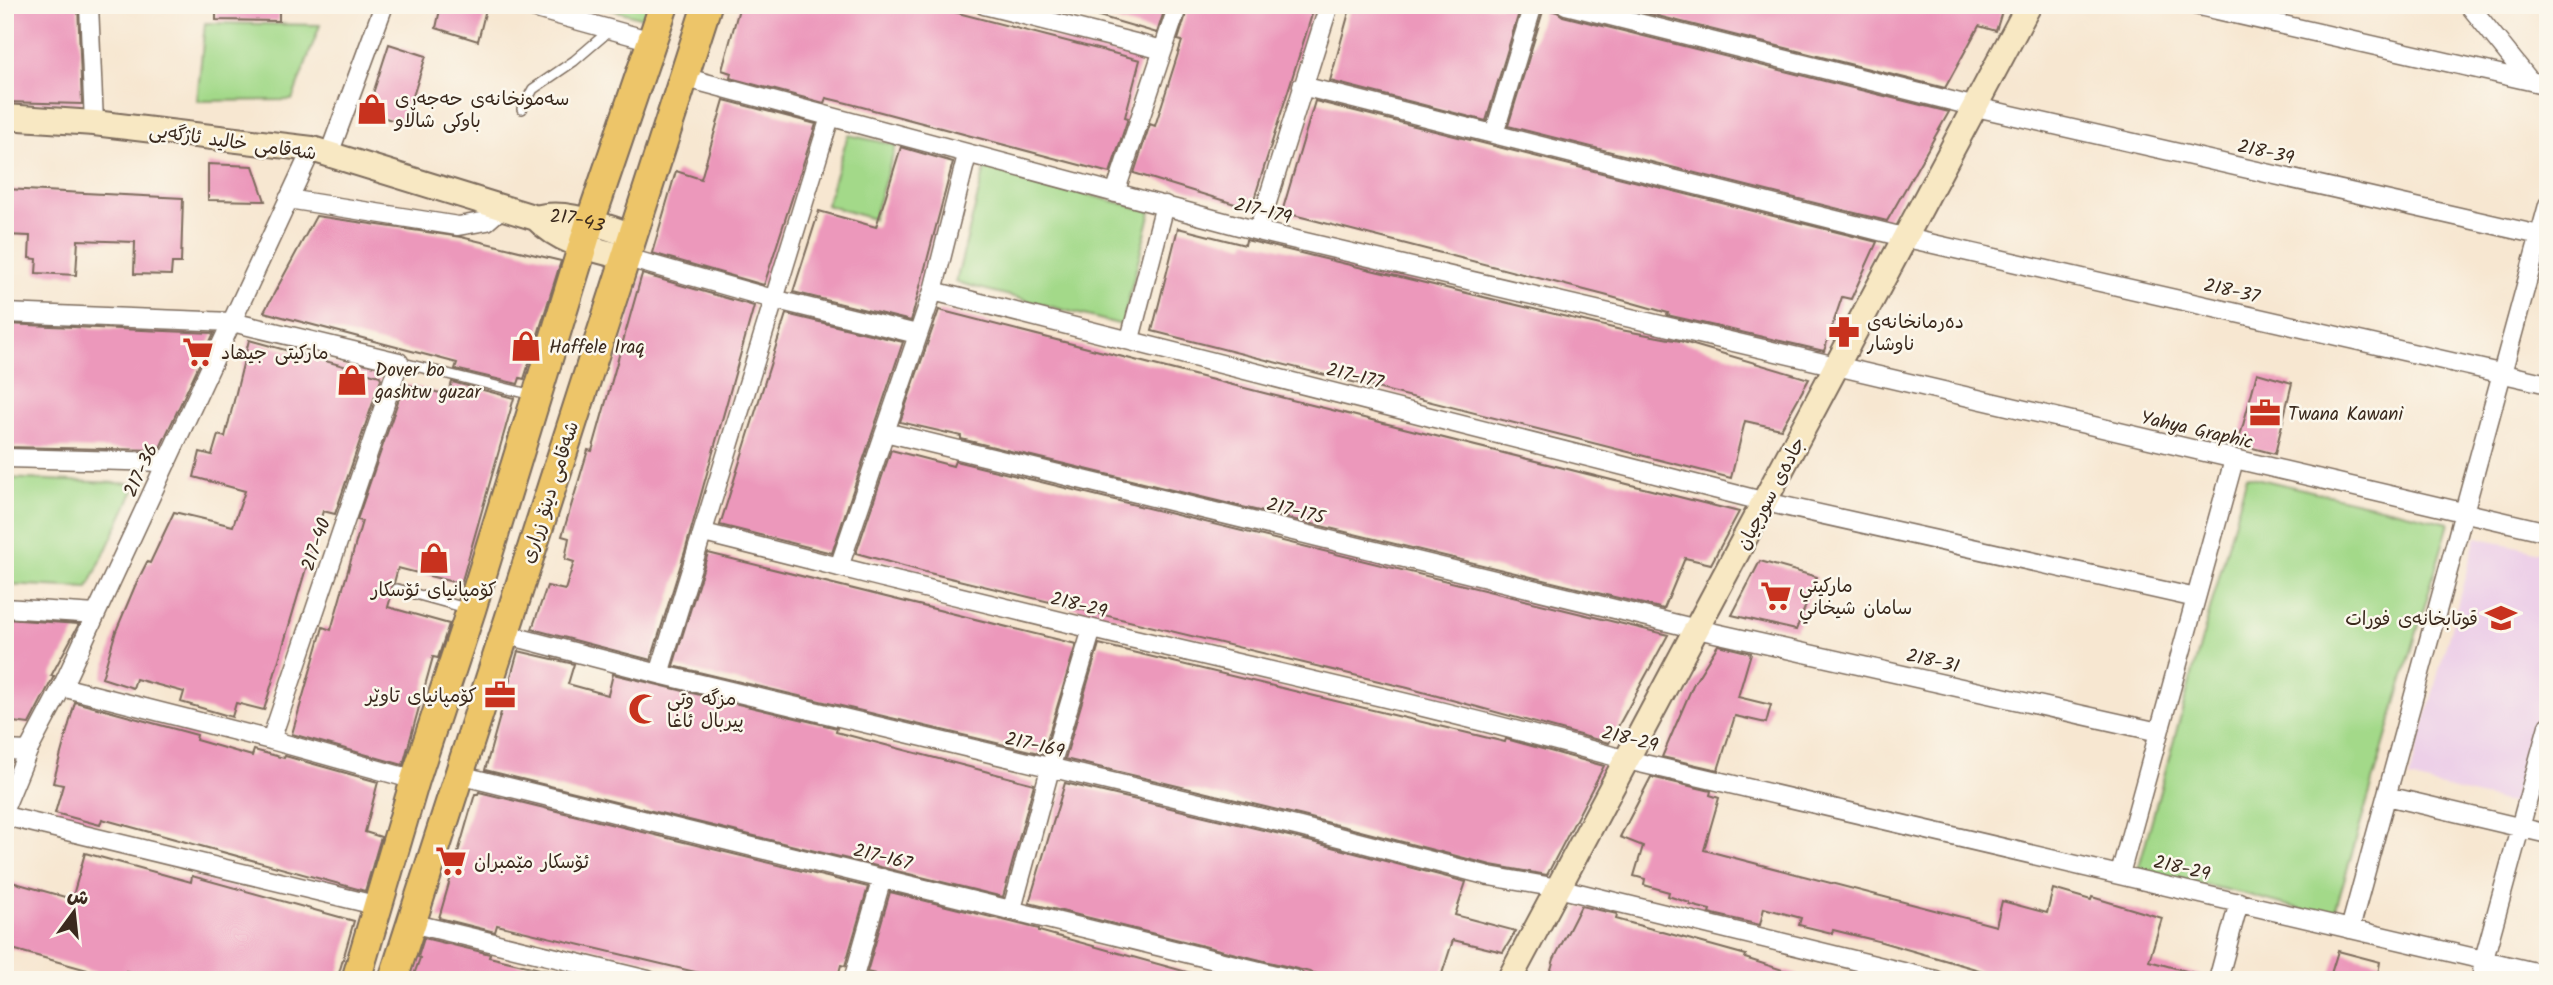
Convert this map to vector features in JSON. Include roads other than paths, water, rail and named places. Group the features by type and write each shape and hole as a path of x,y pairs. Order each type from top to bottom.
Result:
{"main road":[{"name":"شەقامی دینۆ زراری","path":"356,980 415,780 471,610 586,234 664,5"},
{"name":"شەقامی دینۆ زراری","path":"393,980 707,5"}],"street":[{"path":"89,5 94,123"},
{"name":"217-36","path":"5,807 27,751 62,687 288,199 321,152 384,5"},
{"path":"523,5 582,24 652,41"},
{"path":"582,24 588,5"},
{"path":"984,5 1033,12 1163,50"},
{"path":"1115,193 1178,5"},
{"path":"1258,231 1329,5"},
{"path":"1494,134 1533,5"},
{"name":"218-39","path":"1566,5 1976,107 2544,236"},
{"name":"جادەی سورچیان","path":"1509,980 2029,5"},
{"path":"2195,5 2548,85"},
{"path":"2469,5 2530,81"},
{"name":"217-179","path":"683,76 967,155 1258,231 1838,367"},
{"name":"218-37","path":"1302,86 1907,238 2548,384"},
{"name":"شەقامی خالید ئاژگەیی","path":"5,117 94,123 321,152 536,218"},
{"path":"659,674 830,117"},
{"path":"839,567 933,291 967,155"},
{"path":"288,199 458,226 487,221 502,208"},
{"path":"1130,339 1165,205"},
{"path":"2350,929 2502,373 2544,236 2548,205"},
{"name":"217-43","path":"536,218 549,214 563,215 586,234 628,246"},
{"path":"628,246 773,299 917,334"},
{"name":"217-177","path":"933,291 1766,502 2196,598"},
{"path":"5,313 232,322 399,362"},
{"name":"217-40","path":"271,740 399,362"},
{"name":"Yahya Graphic","path":"1838,367 2548,533"},
{"name":"217-175","path":"885,432 1697,629"},
{"path":"5,458 167,462"},
{"path":"2120,874 2234,460"},
{"name":"218-29","path":"704,533 1092,629 1510,727 1627,760 2548,975"},
{"path":"5,608 96,614"},
{"path":"1012,909 1092,629"},
{"name":"218-31","path":"1697,629 2159,733"},
{"name":"217-169","path":"504,634 1050,769 1300,827 1489,876 1558,888 1936,980"},
{"path":"62,687 415,780"},
{"path":"2482,980 2484,959 2548,726"},
{"path":"5,750 27,751"},
{"name":"217-167","path":"459,775 1012,909 1233,972 1296,980"},
{"path":"2387,796 2548,834"},
{"path":"5,816 379,906"},
{"path":"853,980 882,878"},
{"path":"2218,980 2239,902"},
{"path":"411,923 648,980"}],"lane":[{"path":"522,108 533,89 574,61 609,31"},
{"path":"399,362 537,396"},
{"path":"397,589 471,610"}],"place":[{"name":"سەمونخانەی حەجەری باوکی شاڵاو","path":"372,109"},
{"name":"دەرمانخانەی ناوشار","path":"1844,332"},
{"name":"Haffele Iraq","path":"526,346"},
{"name":"مارکیتی جیھاد","path":"198,352"},
{"name":"Dover bo gashtw guzar","path":"352,380"},
{"name":"Twana Kawani","path":"2265,413"},
{"name":"کۆمپانیای ئۆسکار","path":"434,558"},
{"name":"ماركيتي سامان شيخاني","path":"1776,596"},
{"name":"قوتابخانەی فورات","path":"2501,618"},
{"name":"کۆمپانیای تاوێر","path":"500,695"},
{"name":"مزگه وتى پيربال ئاغا","path":"644,709"},
{"name":"ئۆسکار مێمبران","path":"451,861"}]}
